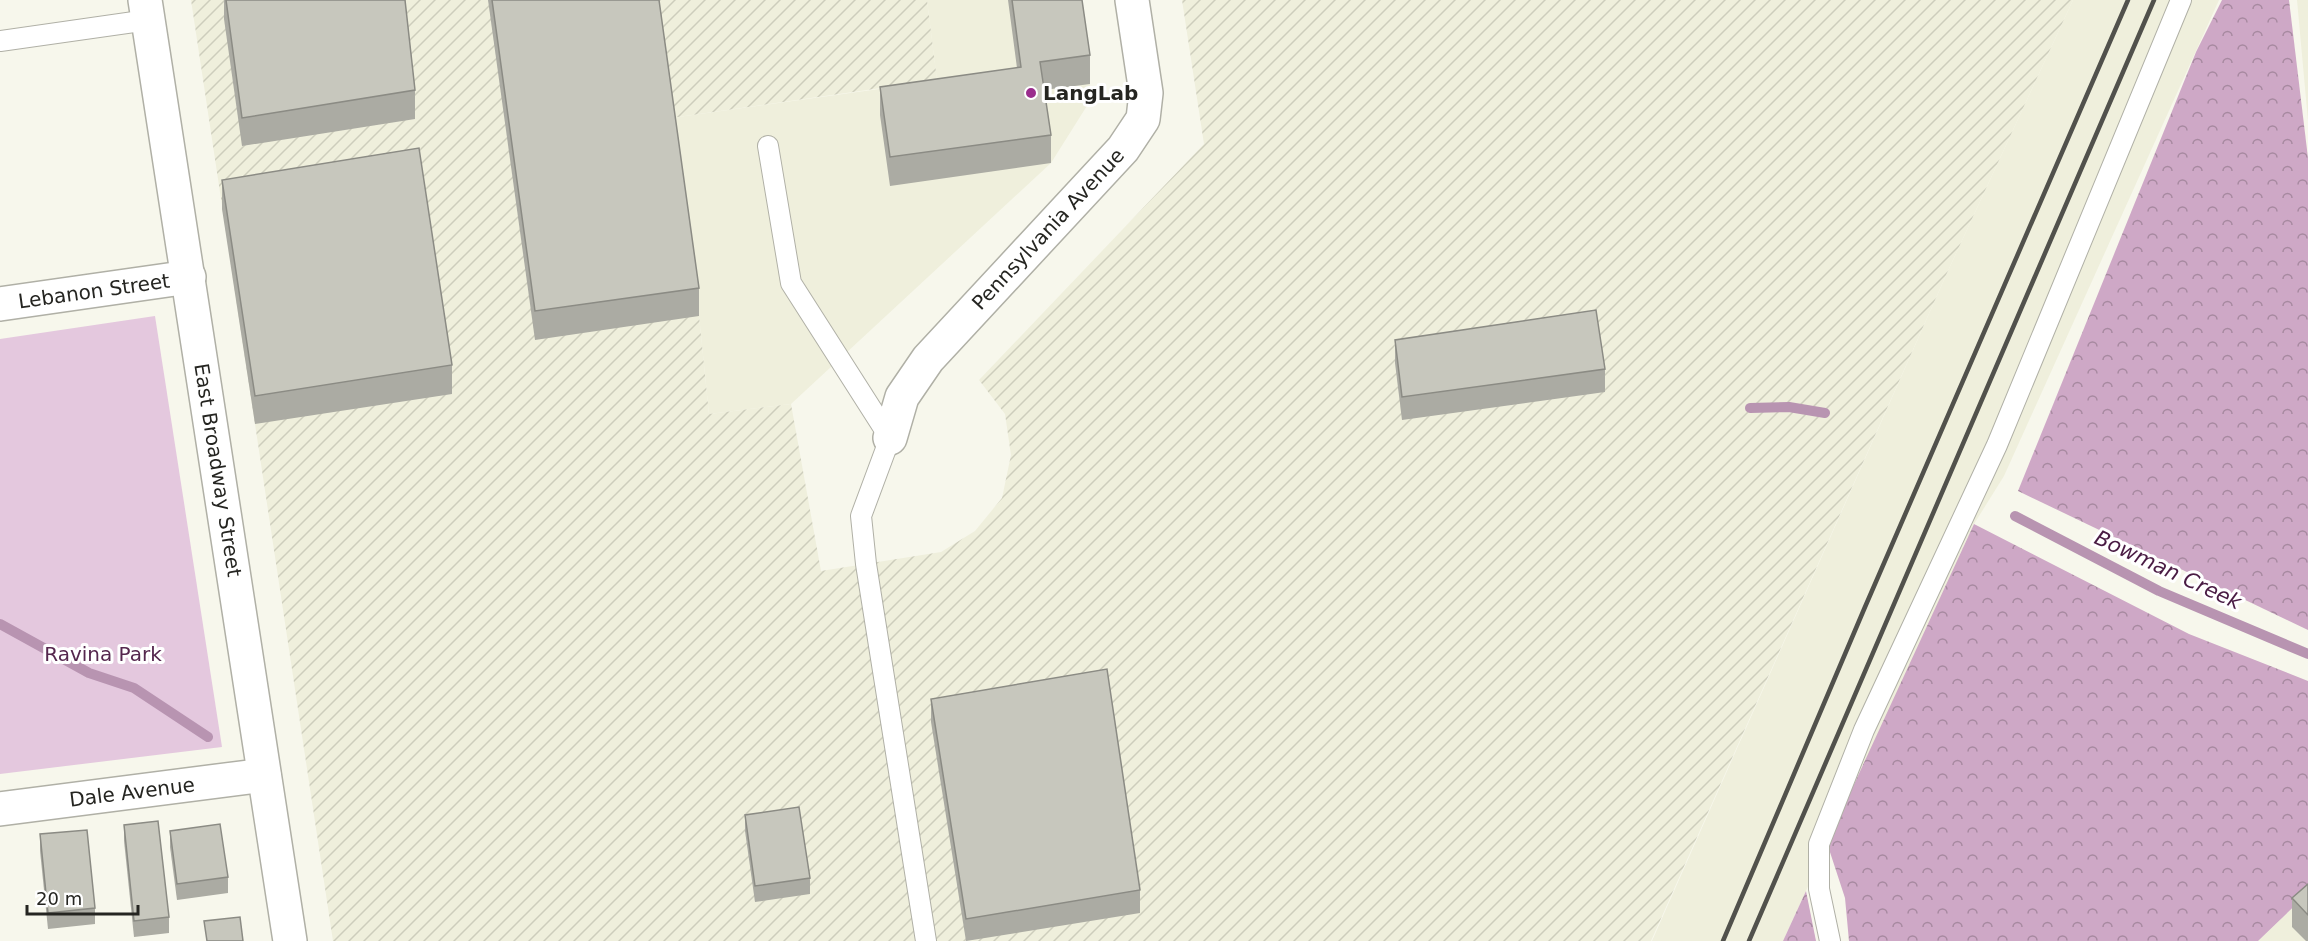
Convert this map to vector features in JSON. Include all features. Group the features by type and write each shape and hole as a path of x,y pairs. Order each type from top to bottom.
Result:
{"street":[{"name":"Pennsylvania Avenue","path":"890,438 903,397 928,359 1123,149 1143,119 1146,93 1131,0"},
{"name":"East Broadway Street","path":"147,10 290,941"},
{"name":"Lebanon Street","path":"0,304 189,277"},
{"name":"Dale Avenue","path":"0,809 264,775"}],"lane":[{"path":"1830,941 1819,890 1819,844 1864,730 1996,445 2181,0"},
{"path":"0,41 147,10"},
{"path":"768,146 791,284 890,438 861,516 866,564 926,941"}],"shaded area":[{"path":"191,0 927,0 937,80 671,118 699,316 709,414 791,404 821,571 941,552 975,531 1002,498 1011,455 1005,414 979,380 1204,144 1182,0 2073,0 1947,273 1651,941 333,941"},
{"path":"927,0 1078,0 1090,84 1090,101 1051,163 791,404 709,414 699,316 671,118 937,81"},
{"path":"2073,0 2219,0 2004,476 1974,524 1783,941 1652,941 1947,273"},
{"path":"2297,0 2308,0 2308,121"},
{"path":"2308,893 2308,941 2258,941"}],"green space":[{"path":"2222,0 2289,0 2308,158 2308,630 2018,491 2196,52"},
{"name":"Ravina Park","path":"155,316 222,747 0,774 0,339"},
{"path":"1974,524 2189,634 2308,681 2308,893 2258,941 1849,941 1845,898 1827,843"},
{"path":"1806,891 1816,941 1783,941"}],"building":[{"path":"226,0 405,0 415,90 242,118"},
{"path":"492,0 659,0 699,288 535,311"},
{"name":"LangLab","path":"1012,0 1082,0 1090,55 1040,62 1051,135 890,157 880,87 1021,67"},
{"path":"419,148 452,365 255,396 222,180"},
{"path":"1596,310 1605,369 1402,397 1395,340"},
{"path":"1107,669 1140,890 966,919 931,699"},
{"path":"799,807 810,878 755,886 745,815"},
{"path":"158,821 169,917 134,921 124,825"},
{"path":"220,824 228,877 177,884 170,831"},
{"path":"87,830 95,908 48,913 40,834"},
{"path":"2308,884 2308,915 2292,898"},
{"path":"240,917 243,941 207,941 204,921"}],"waterway":[{"name":"Bowman Creek","path":"1750,408 1789,407 1825,413"},
{"name":"Bowman Creek","path":"2015,516 2159,591 2308,654"},
{"name":"Bowman Creek","path":"0,624 89,673 134,688 208,737"}],"railway":[{"path":"1723,941 2128,0"},
{"path":"1749,941 2154,0"}],"place":[{"name":"LangLab","path":"1031,93"}]}
